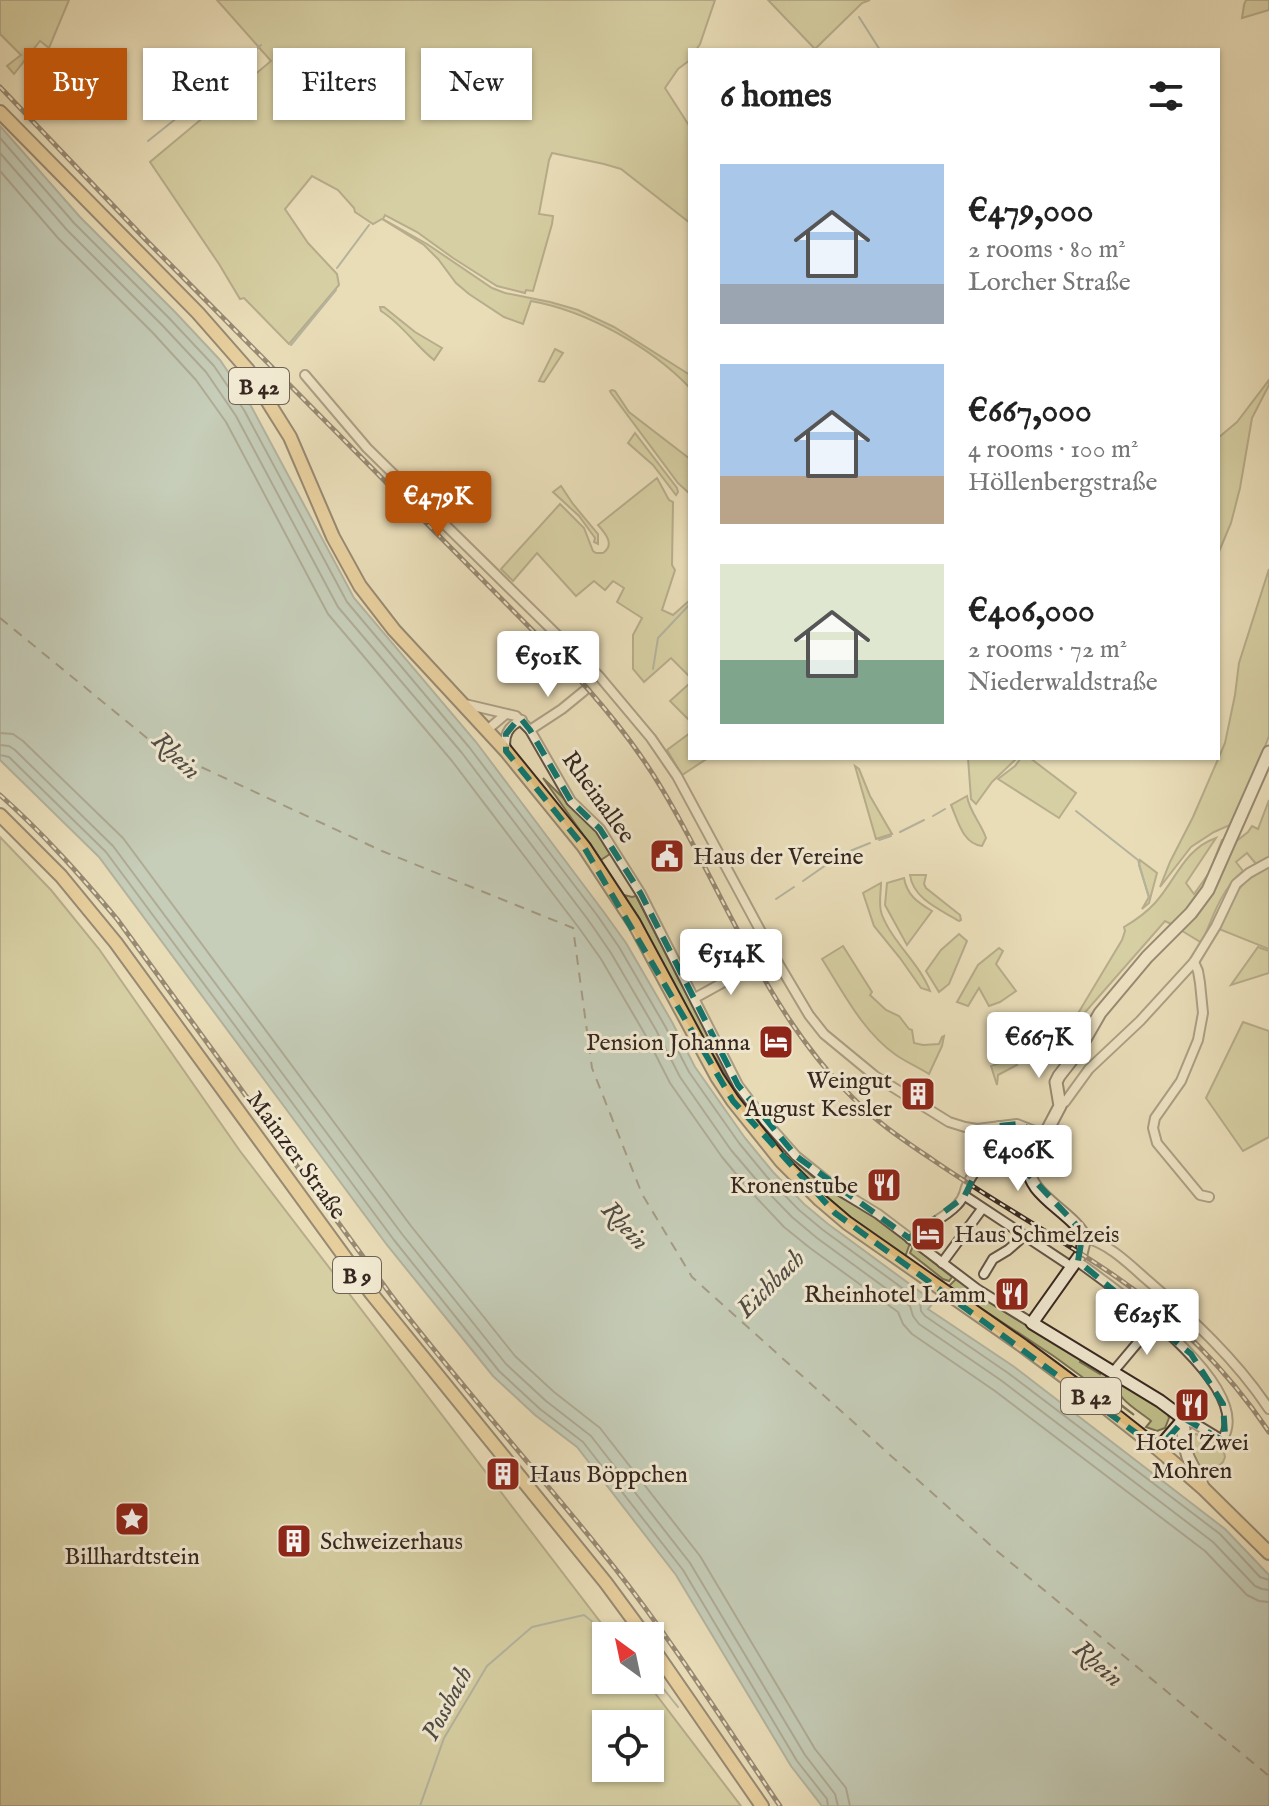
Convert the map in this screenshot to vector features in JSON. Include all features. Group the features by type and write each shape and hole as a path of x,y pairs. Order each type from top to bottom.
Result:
{"main road":[{"name":"B 42","path":"0,112 198,313 248,370 290,437 333,537 353,574 394,630 506,751 584,847 634,923 717,1077 739,1110 781,1161 847,1223 1023,1346 1158,1449 1269,1553"},
{"path":"1204,1489 1188,1457 1182,1421 1175,1411 1032,1323 1075,1264 1083,1250 1085,1238 1080,1228 1030,1179 1028,1170 1060,1106 1056,1082 1105,1006 1147,957 1191,913 1208,890 1269,752"},
{"name":"Mainzer Straße","path":"0,815 61,876 108,933 371,1293 635,1622"},
{"path":"1158,1449 1182,1421"},
{"path":"1158,1449 1170,1449 1183,1439"},
{"path":"664,1664 762,1806"}],"street":[{"path":"305,375 367,448 597,678 651,738 677,776 769,958 824,1034 875,1076 949,1122 977,1129 1017,1124 1045,1135"},
{"path":"530,730 584,691"},
{"path":"460,703 522,720 506,734 506,751"},
{"path":"487,730 506,714"},
{"name":"Rheinallee","path":"522,720 571,801 600,829 638,889 738,1085 765,1121 796,1156 846,1196 878,1214 942,1263 1032,1323"},
{"path":"1060,1106 1089,1069 1140,1021 1194,962 1236,884 1269,862"},
{"path":"1194,962 1203,1013 1198,1040 1181,1081 1155,1118 1153,1128 1157,1143 1200,1195 1209,1197"},
{"path":"695,998 751,967"},
{"path":"910,1239 952,1210 965,1196 967,1184 998,1133 999,1126"},
{"path":"965,1196 1024,1236 1102,1280 1191,1354 1211,1380 1225,1410 1227,1430 1222,1440 1194,1423 1182,1421"},
{"path":"942,1263 982,1209"},
{"path":"984,1274 993,1259 1024,1236"},
{"path":"1085,1238 1104,1245 1199,1326 1249,1380 1269,1409"},
{"path":"1113,1372 1155,1322"}],"highlighted area":[{"path":"522,720 571,801 600,829 641,894 738,1085 796,1156 909,1238 964,1197 999,1126 1017,1124 1045,1135 1029,1175 1083,1232 1078,1261 1191,1354 1223,1404 1225,1435 1222,1440 1185,1419 1158,1449 835,1213 733,1101 584,847 506,751 506,734 515,723"}],"shaded area":[{"path":"0,0 69,0 49,48 40,41 34,48 24,48 24,61 14,74 7,66 21,55 0,34"},
{"path":"217,0 715,0 700,44 697,48 688,48 688,62 678,69 665,88 688,124 688,221 621,169 552,153 539,214 553,216 552,224 533,291 526,290 525,293 497,286 417,232 385,215 383,219 427,244 492,288 578,310 614,327 688,374 688,386 637,345 574,313 531,301 523,324 504,317 456,283 424,245 382,219 373,224 355,212 338,190 312,176 285,209 308,243 337,274 339,285 289,344 244,298 240,299 150,162 200,120 257,120 257,73 271,61"},
{"path":"768,0 870,0 862,3 814,48"},
{"path":"1246,0 1269,0 1269,10 1242,18"},
{"path":"380,307 442,348 434,360 381,311"},
{"path":"555,349 563,353 544,382 539,381"},
{"path":"1269,380 1252,418 1240,488 1220,549 1220,436 1237,422"},
{"path":"610,391 615,391 629,412 688,457 688,492 678,483"},
{"path":"635,433 677,488 676,495 653,465 628,443"},
{"path":"657,478 673,502 672,565 675,570 662,610 673,615 688,602 688,675 671,658 644,682 633,669 633,635 642,618 617,602 624,588 613,581 605,590 594,581 576,596 537,553 513,581 501,569 560,504 584,528 593,551 603,553 609,543 598,525"},
{"path":"561,486 598,534 598,544 579,516 553,492"},
{"path":"1269,569 1269,736 1230,825 1191,847 1160,887 1220,760 1239,663"},
{"path":"688,685 688,719 670,701"},
{"path":"688,734 688,760 705,760 682,775 667,750"},
{"path":"968,760 1015,760 992,782 976,804 971,799"},
{"path":"1020,760 1033,760 1076,793 1059,818 998,779"},
{"path":"855,766 859,769 870,796 892,834 876,839"},
{"path":"543,778 596,830 610,854 601,860"},
{"path":"967,796 986,838 982,846 966,836 951,805"},
{"path":"1269,800 1269,858 1256,864 1247,853 1236,862 1243,871 1223,895 1202,943 1179,929 1234,843 1252,826 1258,829"},
{"path":"0,837 51,890 99,949 240,1151 600,1622 592,1622 592,1694 656,1694 741,1806 0,1806"},
{"path":"1216,838 1186,883 1194,894 1209,873 1224,839 1212,875 1190,907 1173,925 1165,921 1081,1017 1077,1015 1122,940 1124,927 1155,903 1188,857"},
{"path":"1140,860 1157,873 1149,903 1142,909 1149,897"},
{"path":"1269,866 1269,949 1219,929 1238,890"},
{"path":"910,875 926,875 926,888 960,915 961,920 944,913 922,897"},
{"path":"904,878 914,898 932,911 907,945 885,905 887,883"},
{"path":"881,883 882,915 930,991 921,988 874,926 863,893"},
{"path":"624,895 636,896 745,1102 696,1026"},
{"path":"959,934 967,941 949,984 939,992 926,971 941,950"},
{"path":"843,946 872,992 870,995 886,1010 899,1016 912,1030 914,1043 939,1044 944,1036 929,1074 884,1046 854,1011 822,959"},
{"path":"1258,947 1269,951 1269,973 1231,985"},
{"path":"999,948 1003,951 996,964 1016,991 989,1006 979,988 968,1006 957,1002 978,965"},
{"path":"1243,1022 1269,1031 1269,1137 1243,1151 1206,1098"},
{"path":"1013,1058 1017,1065 998,1075 997,1085 991,1066"},
{"path":"787,1152 840,1197 874,1216 910,1243 905,1257 818,1189 785,1155"},
{"path":"913,1246 952,1277 949,1281 910,1253"},
{"path":"956,1279 1082,1357 1080,1362 1100,1374 1102,1370 1107,1373 1109,1393 1134,1415 949,1286"},
{"path":"1116,1379 1167,1411 1169,1418 1165,1428 1157,1431 1146,1427 1151,1421 1122,1398"},
{"path":"1195,1434 1207,1436 1224,1452 1223,1462 1208,1477 1190,1448 1190,1439"}],"water":[{"path":"0,126 80,217 220,360 251,406 354,598 476,742 603,911 626,943 695,1067 773,1172 828,1224 934,1302 928,1309 1013,1366 1225,1529 1269,1575 1269,1806 822,1806 791,1766 676,1575 577,1447 535,1415 493,1376 387,1245 99,857 0,760"}],"waterway":[{"path":"859,17 879,48"},
{"path":"257,49 261,45"},
{"path":"148,141 174,120"},
{"path":"337,268 369,225"},
{"path":"291,345 336,290"},
{"path":"653,669 658,638 688,606"},
{"path":"933,816 945,809"},
{"path":"1076,811 1138,860 1149,898"},
{"path":"900,832 924,820"},
{"path":"879,840 891,836"},
{"path":"845,853 870,843"},
{"path":"803,881 836,858"},
{"path":"776,899 794,887"},
{"name":"Possbach","path":"420,1806 444,1738 487,1666 532,1627 584,1615 593,1622"},
{"name":"Possbach","path":"664,1690 678,1707"}],"ferry route":[{"path":"0,618 158,747 382,851 573,928 592,1068 642,1194 692,1277 998,1552 1269,1776"}],"tunnel":[{"path":"584,691 594,681"},
{"path":"751,967 765,960"}],"railway":[{"path":"0,87 146,240 558,656 627,736 662,789 770,989 821,1063 852,1097 912,1146 1135,1290 1178,1326 1217,1366 1269,1432"},
{"path":"0,795 61,855 117,919 391,1295 658,1625 780,1806"}],"place":[{"name":"Haus der Vereine","path":"667,856"},
{"name":"Pension Johanna","path":"776,1042"},
{"name":"Weingut August Kessler","path":"918,1094"},
{"name":"Kronenstube","path":"884,1185"},
{"name":"Haus Schmelzeis","path":"928,1234"},
{"name":"Rheinhotel Lamm","path":"1012,1294"},
{"name":"Hotel Zwei Mohren","path":"1192,1405"},
{"name":"Haus Böppchen","path":"503,1474"},
{"name":"Billhardtstein","path":"132,1519"},
{"name":"Schweizerhaus","path":"294,1541"}],"water label":[{"name":"Rhein","path":"177,755"},
{"name":"Rhein","path":"626,1225"},
{"name":"Eichbach","path":"770,1283"},
{"name":"Rhein","path":"1099,1663"}]}
